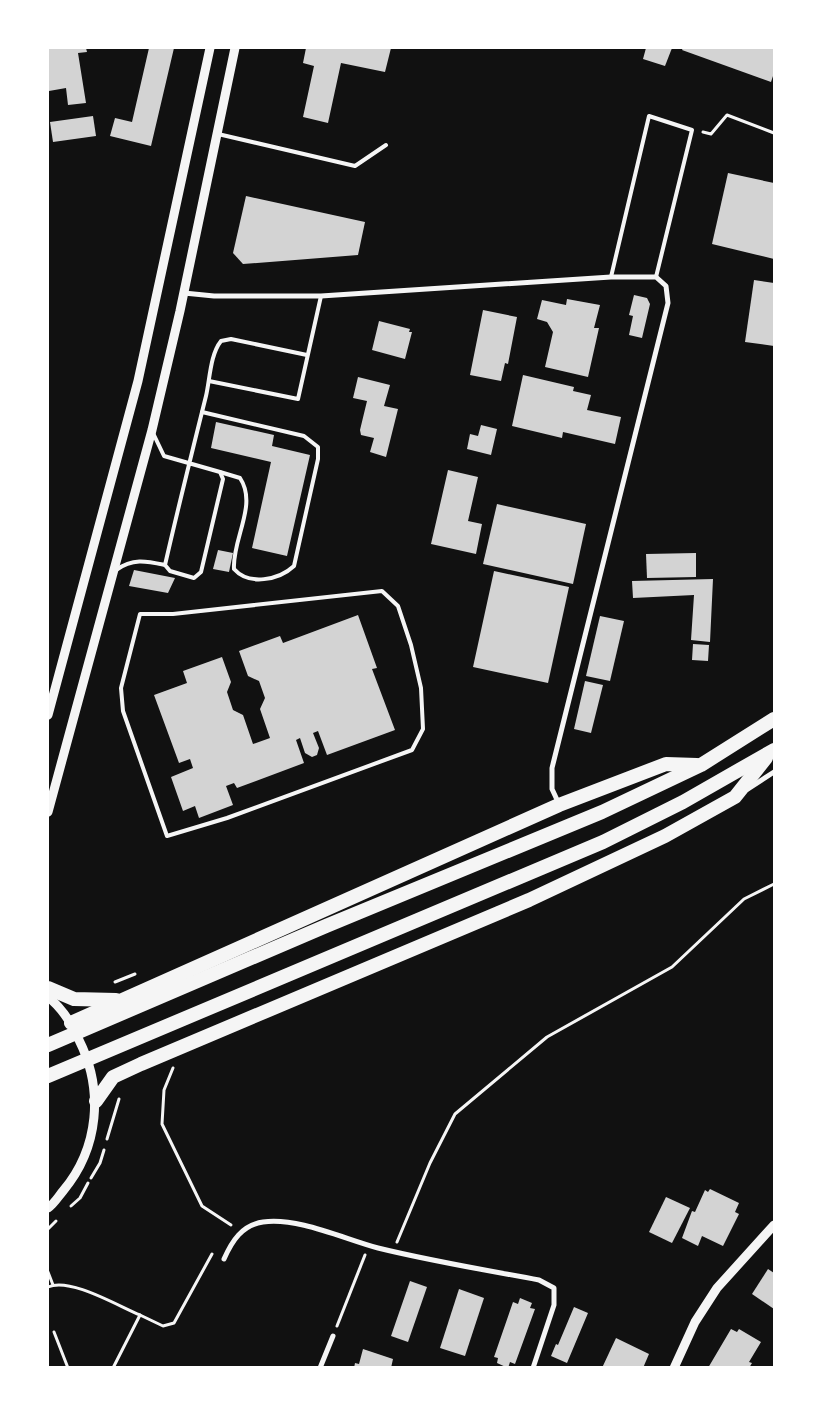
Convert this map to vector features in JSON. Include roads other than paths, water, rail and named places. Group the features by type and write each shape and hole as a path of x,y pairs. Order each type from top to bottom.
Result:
{"highway":[{"path":"48,1045 326,926 602,812 701,765 774,719"},
{"path":"96,1101 113,1077 529,900 665,836 735,797 773,751"},
{"path":"48,1076 337,953 454,907 603,842 683,802 773,751"},
{"path":"71,1023 559,805 666,764 701,765"},
{"path":"48,988 74,999 101,1002 126,999"}],"street":[{"path":"48,715 138,380 210,48"},
{"path":"48,812 152,430 184,293 235,48"},
{"path":"184,293 214,296 321,296 611,277 656,277 666,286 668,303 552,768 552,789 559,805"},
{"path":"735,797 774,772"},
{"path":"48,997 71,1023 89,1060 96,1101 91,1140 75,1176 48,1208"},
{"path":"224,1259 232,1241 250,1225 264,1222 289,1221 394,1252 539,1280 554,1288 554,1305 533,1368"},
{"path":"674,1368 696,1322 717,1288 774,1225"},
{"path":"320,1368 333,1336"}],"lane":[{"path":"611,277 649,116 692,130 656,277"},
{"path":"217,134 355,166 386,145"},
{"path":"209,381 298,399 321,296"},
{"path":"220,472 223,479 200,572 194,578 170,571 166,565 216,348 221,341 231,339 307,355"},
{"path":"152,430 164,456 240,478 248,498 235,552 234,569 239,575 261,579 278,577 294,566 318,459 318,448 304,436 202,412"},
{"path":"112,573 127,562 134,561 166,565"},
{"path":"382,592 398,606 411,645 421,688 423,730 412,750 227,818 168,836 123,711 121,688 140,614 173,614 382,592"}]}
